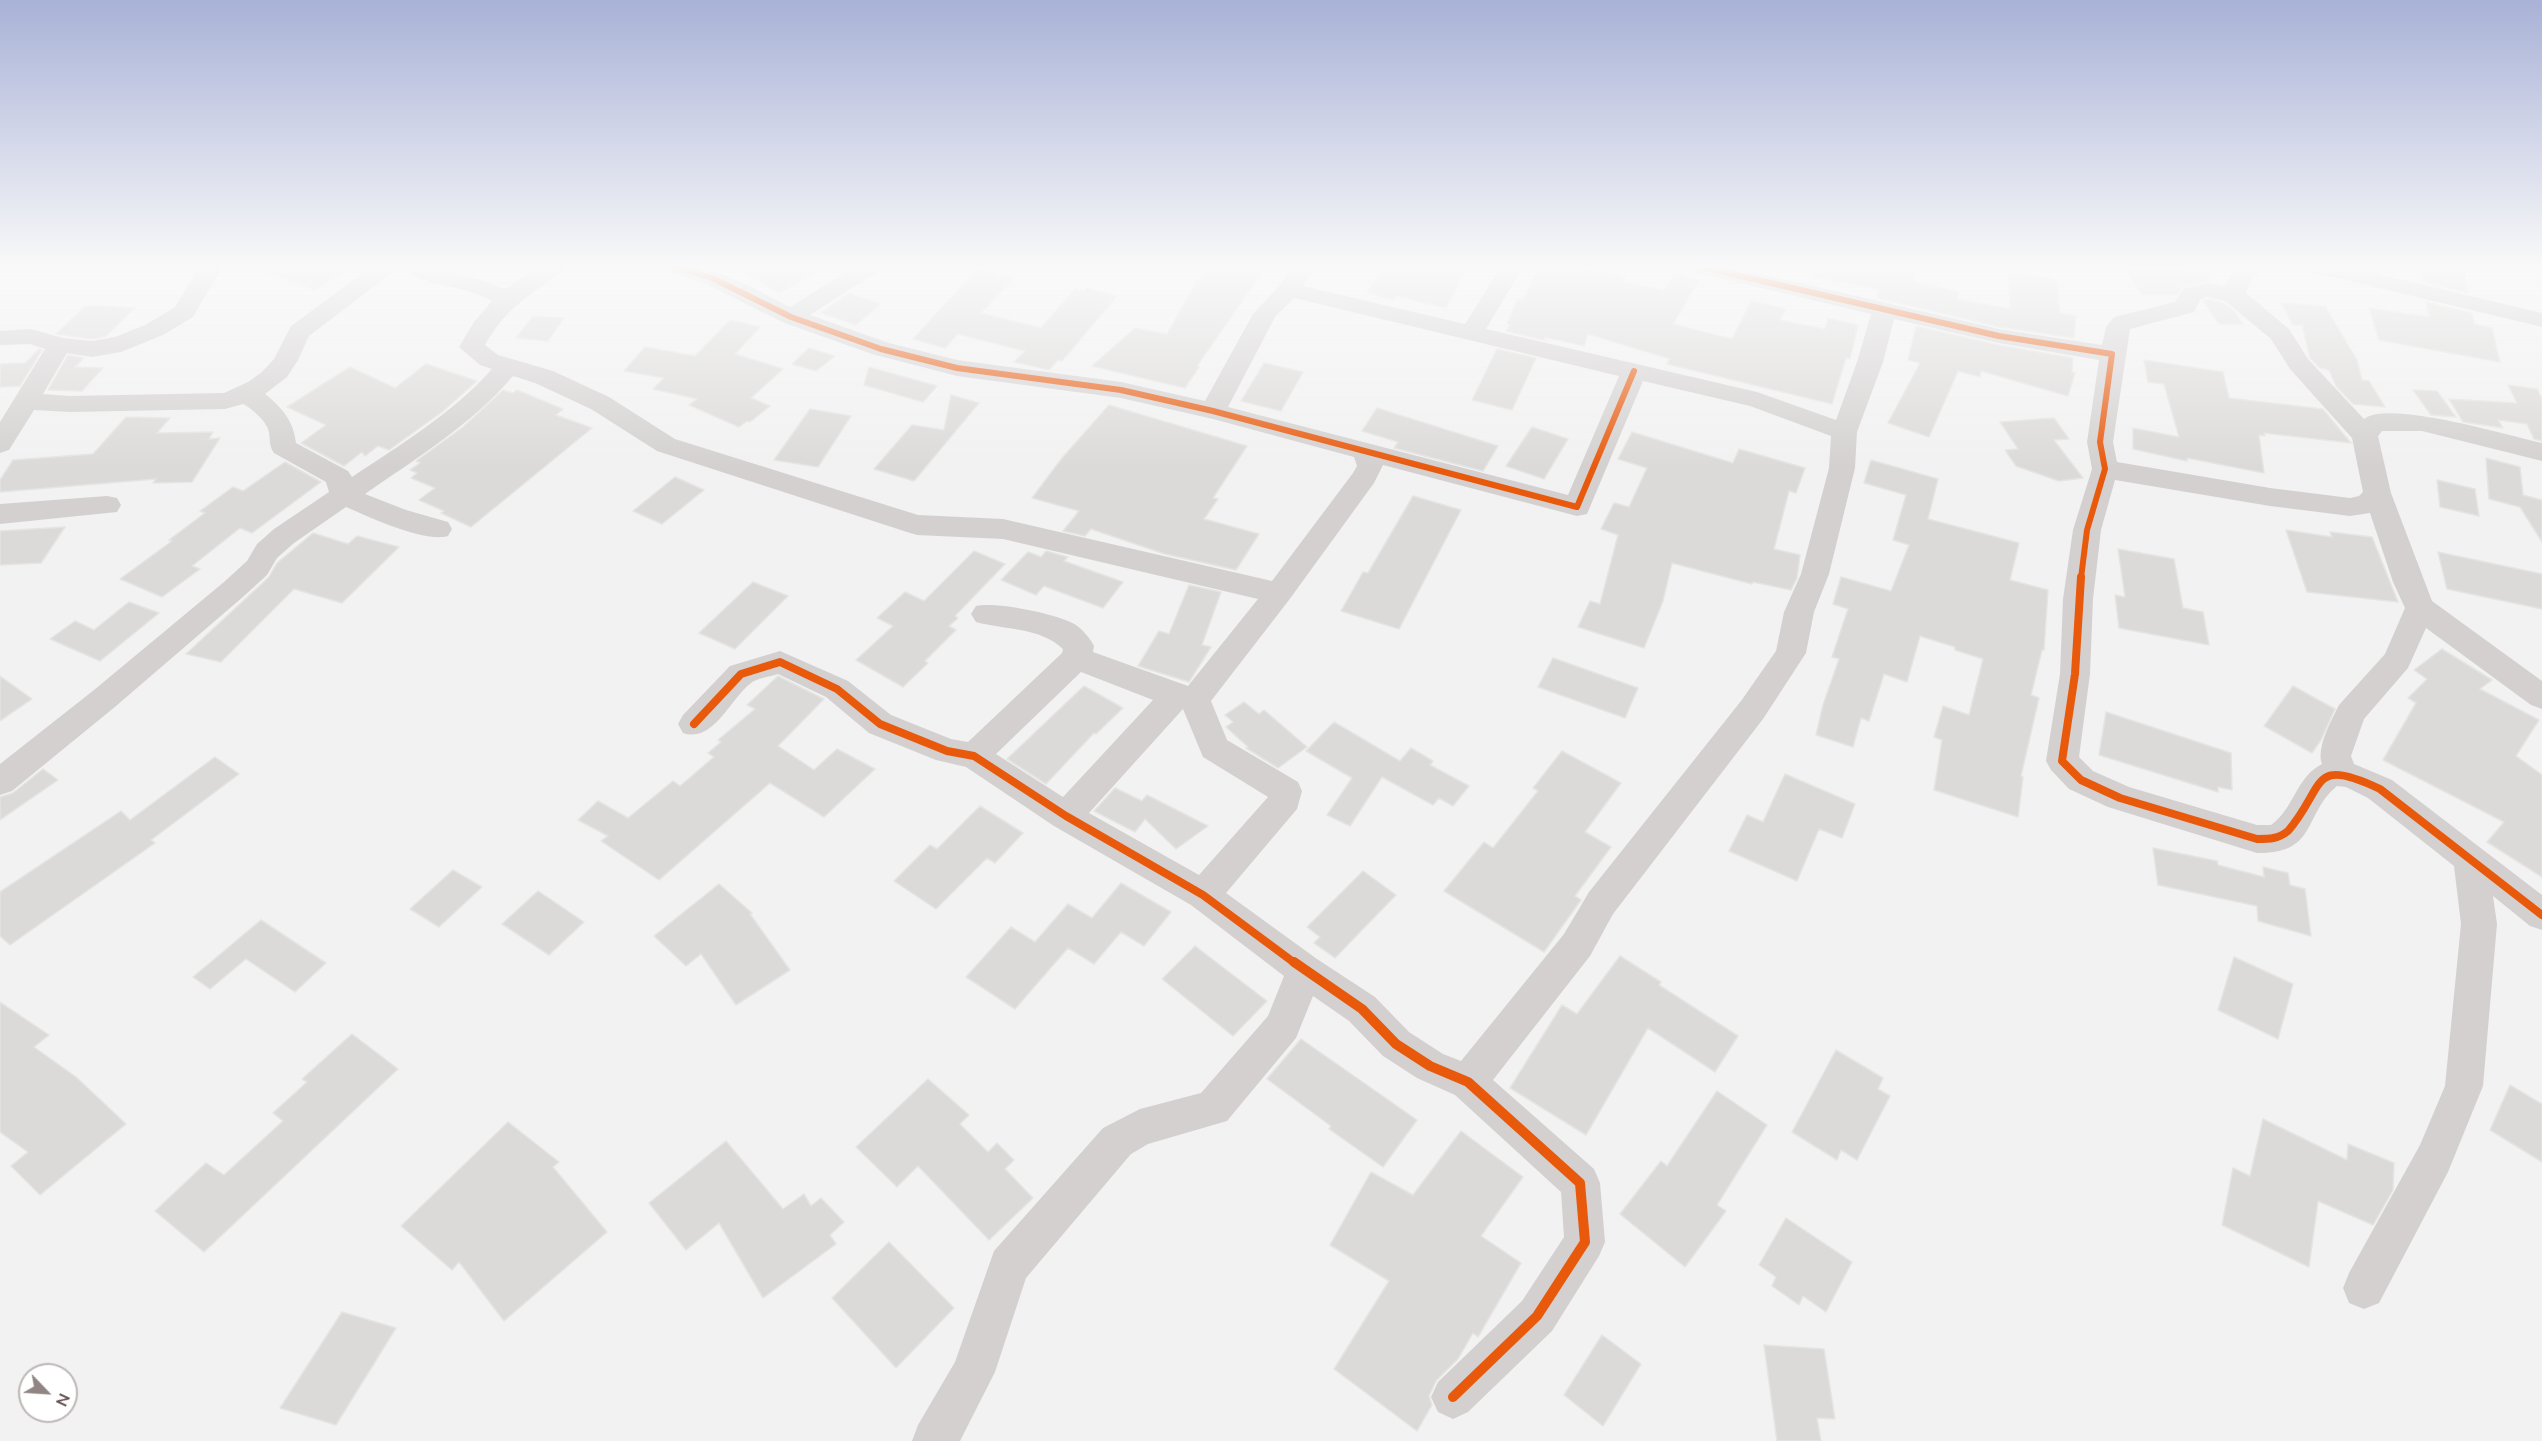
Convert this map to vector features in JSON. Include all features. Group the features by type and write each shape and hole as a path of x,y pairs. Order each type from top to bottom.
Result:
{"street":[{"path":"0,338 31,336 60,345 92,349 121,344 144,334"},
{"path":"26,401 70,404 225,401 245,395 268,379 284,364 297,334"},
{"path":"479,334 471,347 489,360 544,377 600,403 666,445 917,525 1003,529 1280,593"},
{"path":"841,334 881,349 957,368 1121,390 1213,411 1577,507 1634,371"},
{"path":"1213,411 1254,334"},
{"path":"1486,334 1757,400 1844,432"},
{"path":"1468,1082 1577,945 1601,903 1752,710 1791,653 1799,612 1815,574 1842,468 1844,432 1870,362 1877,334"},
{"path":"1991,334 2112,354"},
{"path":"2116,334 2100,442 2105,469 2087,530 2078,599 2075,674 2062,760 2081,780 2120,798 2257,839 2278,839 2290,830 2322,781 2333,774 2351,776 2380,789 2542,915"},
{"path":"2280,334 2299,364 2364,436 2377,493 2408,582 2420,608 2542,697"},
{"path":"0,444 60,345"},
{"path":"0,782 105,698 234,589 257,568 267,551 284,536 414,448 481,397 508,366"},
{"path":"245,395 258,401 281,426 283,447 338,477 344,496"},
{"path":"2364,436 2375,422 2421,423 2542,452"},
{"path":"1066,816 1185,698 1280,593 1364,477 1370,466 1366,453"},
{"path":"2105,469 2270,497 2350,507 2368,504 2377,493"},
{"path":"344,496 396,517 438,529"},
{"path":"0,514 107,504"},
{"path":"2342,775 2335,756 2350,714 2397,660 2420,608"},
{"path":"974,756 1076,658 1079,646 1064,632 1010,616 986,614"},
{"path":"1076,658 1185,698 1214,748 1286,791 1285,800 1203,895"},
{"path":"694,724 741,674 780,662 837,689 880,724 947,751 974,756 1066,816 1203,895 1304,970 1362,1009 1396,1044 1430,1066 1468,1082 1580,1183 1585,1242 1537,1316 1453,1397"},
{"path":"2364,1288 2434,1158 2464,1086 2479,924 2470,859"},
{"path":"933,1441 942,1430 973,1372 1009,1266 1117,1141 1140,1128 1212,1108 1283,1026 1304,970"}],"building":[{"path":"58,334 108,334 92,339"},
{"path":"519,334 553,334 548,341 516,338"},
{"path":"716,334 753,334 735,354 783,369 751,398 770,406 750,422 747,421 739,427 689,405 697,399 653,389 664,378 624,371 645,347 695,356"},
{"path":"917,334 958,334 945,348 913,339"},
{"path":"959,334 1085,334 1062,361 1058,360 1049,370 1014,362 1025,351"},
{"path":"1128,334 1219,334 1185,388 1092,366"},
{"path":"1520,334 1588,334 1584,346 1545,337 1544,340"},
{"path":"1589,334 1713,334 1732,339 1734,334 1856,334 1850,359 1846,358 1832,404 1667,364 1670,359"},
{"path":"1914,334 1952,334 2073,358 2072,372 2075,373 2068,396 1981,371 1980,377 1958,371 1929,437 1888,423 1920,363 1908,360"},
{"path":"2048,334 2074,334 2074,338"},
{"path":"2304,334 2342,334 2357,360 2362,380 2369,381 2385,407 2353,404 2336,386 2329,370 2320,368 2310,358"},
{"path":"2377,334 2493,334 2500,362 2379,340"},
{"path":"809,348 835,356 816,371 792,364"},
{"path":"39,349 42,350 20,386 0,387 0,364 25,363"},
{"path":"1497,349 1536,358 1512,410 1472,400"},
{"path":"68,355 84,358 75,367 103,368 82,391 48,390"},
{"path":"2144,360 2223,372 2229,398 2323,409 2351,443 2264,433 2265,436 2259,435 2264,473 2187,458 2187,461 2133,449 2133,428 2179,437 2164,384 2148,382"},
{"path":"1264,363 1303,372 1281,411 1241,401"},
{"path":"426,364 477,381 442,412 389,450 378,446 365,456 362,452 344,466 301,443 326,425 287,407 350,367 395,388"},
{"path":"869,367 937,386 923,402 864,385"},
{"path":"2508,385 2537,389 2542,399 2542,441 2534,439 2527,424 2498,420 2503,428 2463,422 2449,399 2517,403"},
{"path":"503,390 513,393 517,390 563,409 556,415 592,428 471,527 419,500 435,488 411,478 417,473 410,470 420,463 416,461 463,427"},
{"path":"2413,390 2437,391 2456,417 2431,415"},
{"path":"951,395 979,403 914,481 874,469 912,425 944,430"},
{"path":"1109,405 1247,446 1213,498 1218,499 1204,519 1259,534 1236,570 1165,554 1091,529 1085,536 1063,531 1079,511 1032,498 1062,458"},
{"path":"1377,408 1498,446 1483,471 1394,448 1398,442 1362,431"},
{"path":"810,409 851,416 818,467 774,460"},
{"path":"126,417 170,418 157,433 213,432 209,439 220,438 192,482 153,483 156,479 0,492 0,480 13,460 93,454"},
{"path":"2054,418 2069,439 2054,440 2083,478 2059,481 2016,466 2005,450 2018,449 2000,422"},
{"path":"1532,427 1568,439 1544,479 1506,466"},
{"path":"1632,432 1733,463 1739,449 1805,468 1796,493 1789,491 1774,549 1800,555 1797,578 1791,590 1753,582 1752,584 1672,563 1663,601 1644,648 1578,627 1590,601 1600,604 1618,535 1601,529 1614,503 1629,507 1647,468 1618,459"},
{"path":"2486,458 2520,467 2523,495 2542,500 2542,542 2520,507 2489,499"},
{"path":"1871,460 1938,479 1928,519 2019,543 2010,580 2048,590 2044,650 2042,650 2031,695 2039,698 2021,776 2023,777 2018,817 1934,790 1942,740 1934,737 1943,706 1969,715 1983,659 1955,650 1955,647 1920,636 1907,682 1884,674 1869,721 1861,718 1853,747 1816,735 1823,705 1839,659 1832,657 1848,609 1833,604 1841,577 1891,591 1909,545 1893,540 1906,495 1864,483"},
{"path":"285,462 321,482 252,533 240,528 192,566 200,569 162,597 120,579 172,541 169,540 205,513 200,511 233,487 243,491"},
{"path":"675,477 704,490 662,524 633,511"},
{"path":"2437,480 2475,489 2479,516 2440,507"},
{"path":"1413,496 1461,510 1399,629 1341,611 1363,572 1368,573"},
{"path":"65,527 41,563 0,565 0,531"},
{"path":"2286,530 2332,537 2330,532 2372,537 2398,602 2307,592"},
{"path":"313,533 348,544 357,536 399,547 342,603 294,589 221,662 186,654 269,577 277,563"},
{"path":"2118,549 2174,559 2183,608 2203,612 2209,645 2119,628 2115,595 2125,597"},
{"path":"974,551 1005,564 955,616 958,618 949,626 956,630 925,661 928,663 903,687 856,660 893,626 877,618 905,592 924,601"},
{"path":"1046,551 1068,557 1064,561 1123,582 1103,608 1044,586 1036,595 1001,580 1028,552 1041,557"},
{"path":"2438,552 2542,574 2542,609 2447,589"},
{"path":"753,582 788,596 735,649 699,633"},
{"path":"1189,585 1221,592 1202,645 1211,647 1189,682 1138,666 1159,631 1169,634"},
{"path":"129,602 159,613 100,661 50,639 75,621 94,630"},
{"path":"2442,649 2492,680 2480,689 2539,720 2516,756 2542,775 2542,877 2487,842 2504,822 2383,760 2416,703 2408,698 2427,679 2414,670"},
{"path":"1553,658 1638,688 1625,718 1538,687"},
{"path":"0,676 32,699 0,721"},
{"path":"778,676 824,699 778,746 814,770 837,749 875,769 824,817 770,783 659,880 601,841 608,836 578,820 598,801 628,818 673,781 680,786 714,757 708,753 721,742 718,740 755,709 747,705"},
{"path":"1084,686 1123,708 1096,734 1094,733 1046,784 1007,759"},
{"path":"2293,686 2335,709 2321,740 2312,753 2264,726"},
{"path":"1244,702 1259,714 1264,710 1307,747 1278,768 1246,748 1248,747 1226,727 1233,722 1225,715"},
{"path":"2106,712 2231,753 2232,790 2218,787 2218,792 2099,755"},
{"path":"1334,722 1400,761 1411,748 1433,761 1430,765 1469,786 1453,806 1439,798 1433,805 1382,777 1350,826 1327,815 1352,778 1306,751"},
{"path":"1562,751 1621,783 1585,832 1611,847 1575,896 1581,900 1544,952 1444,891 1484,842 1493,848 1538,791 1533,788"},
{"path":"215,757 239,774 151,840 155,843 10,945 0,936 0,892 121,811 130,820"},
{"path":"43,769 58,780 0,820 0,797 13,793"},
{"path":"1785,774 1855,804 1842,838 1819,829 1797,881 1729,851 1747,815 1763,822"},
{"path":"1115,788 1142,801 1147,795 1208,826 1176,849 1145,819 1135,832 1094,811"},
{"path":"980,806 1023,833 995,863 987,858 936,909 894,881 930,845 937,849"},
{"path":"2153,848 2217,861 2218,865 2264,877 2263,867 2288,873 2290,885 2305,889 2311,936 2258,921 2257,906 2158,885"},
{"path":"453,870 482,887 439,927 410,909"},
{"path":"1363,871 1396,895 1335,958 1314,943 1320,937 1307,927"},
{"path":"1121,883 1171,912 1144,946 1121,932 1094,964 1068,948 1015,1009 966,977 1011,927 1035,942 1068,904 1092,918"},
{"path":"719,884 752,913 750,914 790,970 736,1005 701,954 686,966 654,936"},
{"path":"538,891 584,922 549,955 502,924"},
{"path":"261,920 326,963 295,992 246,959 210,989 193,977"},
{"path":"1195,946 1267,1001 1233,1036 1162,979"},
{"path":"1620,956 1661,982 1659,985 1738,1036 1715,1072 1648,1028 1586,1135 1510,1088 1562,1005 1577,1014"},
{"path":"2234,957 2293,984 2278,1039 2218,1010"},
{"path":"0,1002 49,1035 34,1047 76,1077 126,1124 40,1195 11,1166 28,1152 0,1132"},
{"path":"352,1034 398,1069 204,1252 155,1211 206,1163 224,1175 283,1121 273,1113 307,1082 302,1079"},
{"path":"1301,1039 1417,1120 1383,1167 1329,1129 1331,1126 1267,1079"},
{"path":"1836,1050 1883,1078 1878,1089 1890,1096 1857,1160 1841,1150 1837,1160 1792,1132"},
{"path":"928,1079 969,1115 960,1124 988,1152 997,1143 1014,1160 1005,1169 1033,1198 989,1240 918,1166 897,1187 856,1147"},
{"path":"2510,1085 2542,1104 2542,1162 2490,1130"},
{"path":"1717,1091 1767,1125 1717,1205 1726,1211 1685,1267 1620,1214 1661,1161 1667,1166"},
{"path":"2263,1119 2347,1160 2348,1144 2394,1163 2393,1190 2373,1225 2318,1201 2309,1267 2222,1225 2233,1168 2250,1176"},
{"path":"508,1122 559,1162 553,1167 607,1232 504,1321 459,1262 452,1270 401,1226"},
{"path":"1461,1131 1523,1177 1481,1236 1521,1263 1478,1337 1473,1333 1458,1359 1436,1381 1429,1396 1432,1405 1417,1431 1334,1369 1389,1281 1330,1245 1371,1172 1413,1195"},
{"path":"726,1141 783,1209 804,1194 811,1206 821,1198 844,1222 830,1235 836,1244 763,1298 719,1223 686,1250 649,1203"},
{"path":"1786,1218 1852,1262 1826,1312 1803,1296 1799,1305 1772,1286 1776,1277 1759,1265"},
{"path":"889,1242 954,1308 896,1368 832,1298"},
{"path":"342,1312 396,1328 336,1425 280,1408"},
{"path":"1602,1335 1641,1364 1603,1426 1564,1395"},
{"path":"1764,1345 1824,1349 1835,1419 1817,1418 1821,1441 1777,1441"}],"cycle path":[{"path":"840,334 881,349 957,368 1121,390 1213,411 1577,507 1634,371"},
{"path":"1991,334 2112,354 2100,442 2105,469 2087,530 2078,599 2075,674 2062,761 2081,780 2120,798 2257,839 2277,838 2288,831 2295,824 2317,785 2324,778 2338,773 2350,775 2380,789 2542,915"},
{"path":"694,724 741,674 780,662 837,689 880,724 947,751 974,756 1066,816 1203,895 1304,970 1362,1009 1396,1044 1430,1066 1468,1082 1580,1183 1585,1242 1537,1316 1453,1397"}]}
